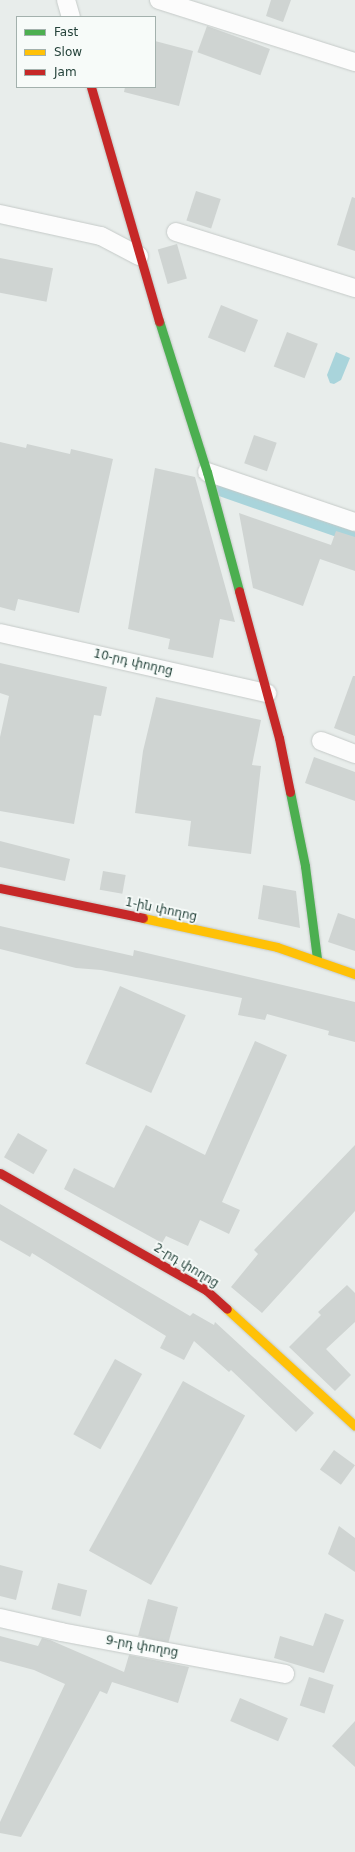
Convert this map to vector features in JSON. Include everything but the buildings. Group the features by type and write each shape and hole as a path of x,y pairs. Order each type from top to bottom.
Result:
{"street":[{"path":"66,0 71,16"},
{"path":"159,0 355,62"},
{"path":"91,88 139,256 207,472 267,693 305,866 316,959"},
{"path":"0,214 101,236 139,256"},
{"path":"176,232 355,288"},
{"path":"207,472 355,522"},
{"name":"10-րդ փողոց","path":"0,633 267,693"},
{"path":"321,741 355,754"},
{"name":"1-ին փողոց","path":"0,888 277,947 316,959 355,974"},
{"name":"2-րդ փողոց","path":"0,1173 206,1290 355,1426"},
{"name":"9-րդ փողոց","path":"0,1618 61,1632 285,1674"}],"water":[{"path":"336,352 350,358 341,380 334,384 330,383 327,375"}],"waterway":[{"path":"223,487 355,533"}],"traffic: fast":[{"path":"159,321 207,472 239,591"},
{"path":"290,792 305,866 317,959"}],"traffic: slow":[{"path":"143,918 277,947 355,974"},
{"path":"227,1309 355,1426"}],"traffic: jam":[{"path":"91,88 159,321"},
{"path":"239,591 279,738 290,792"},
{"path":"0,888 143,918"},
{"path":"0,1173 206,1290 227,1309"}]}
